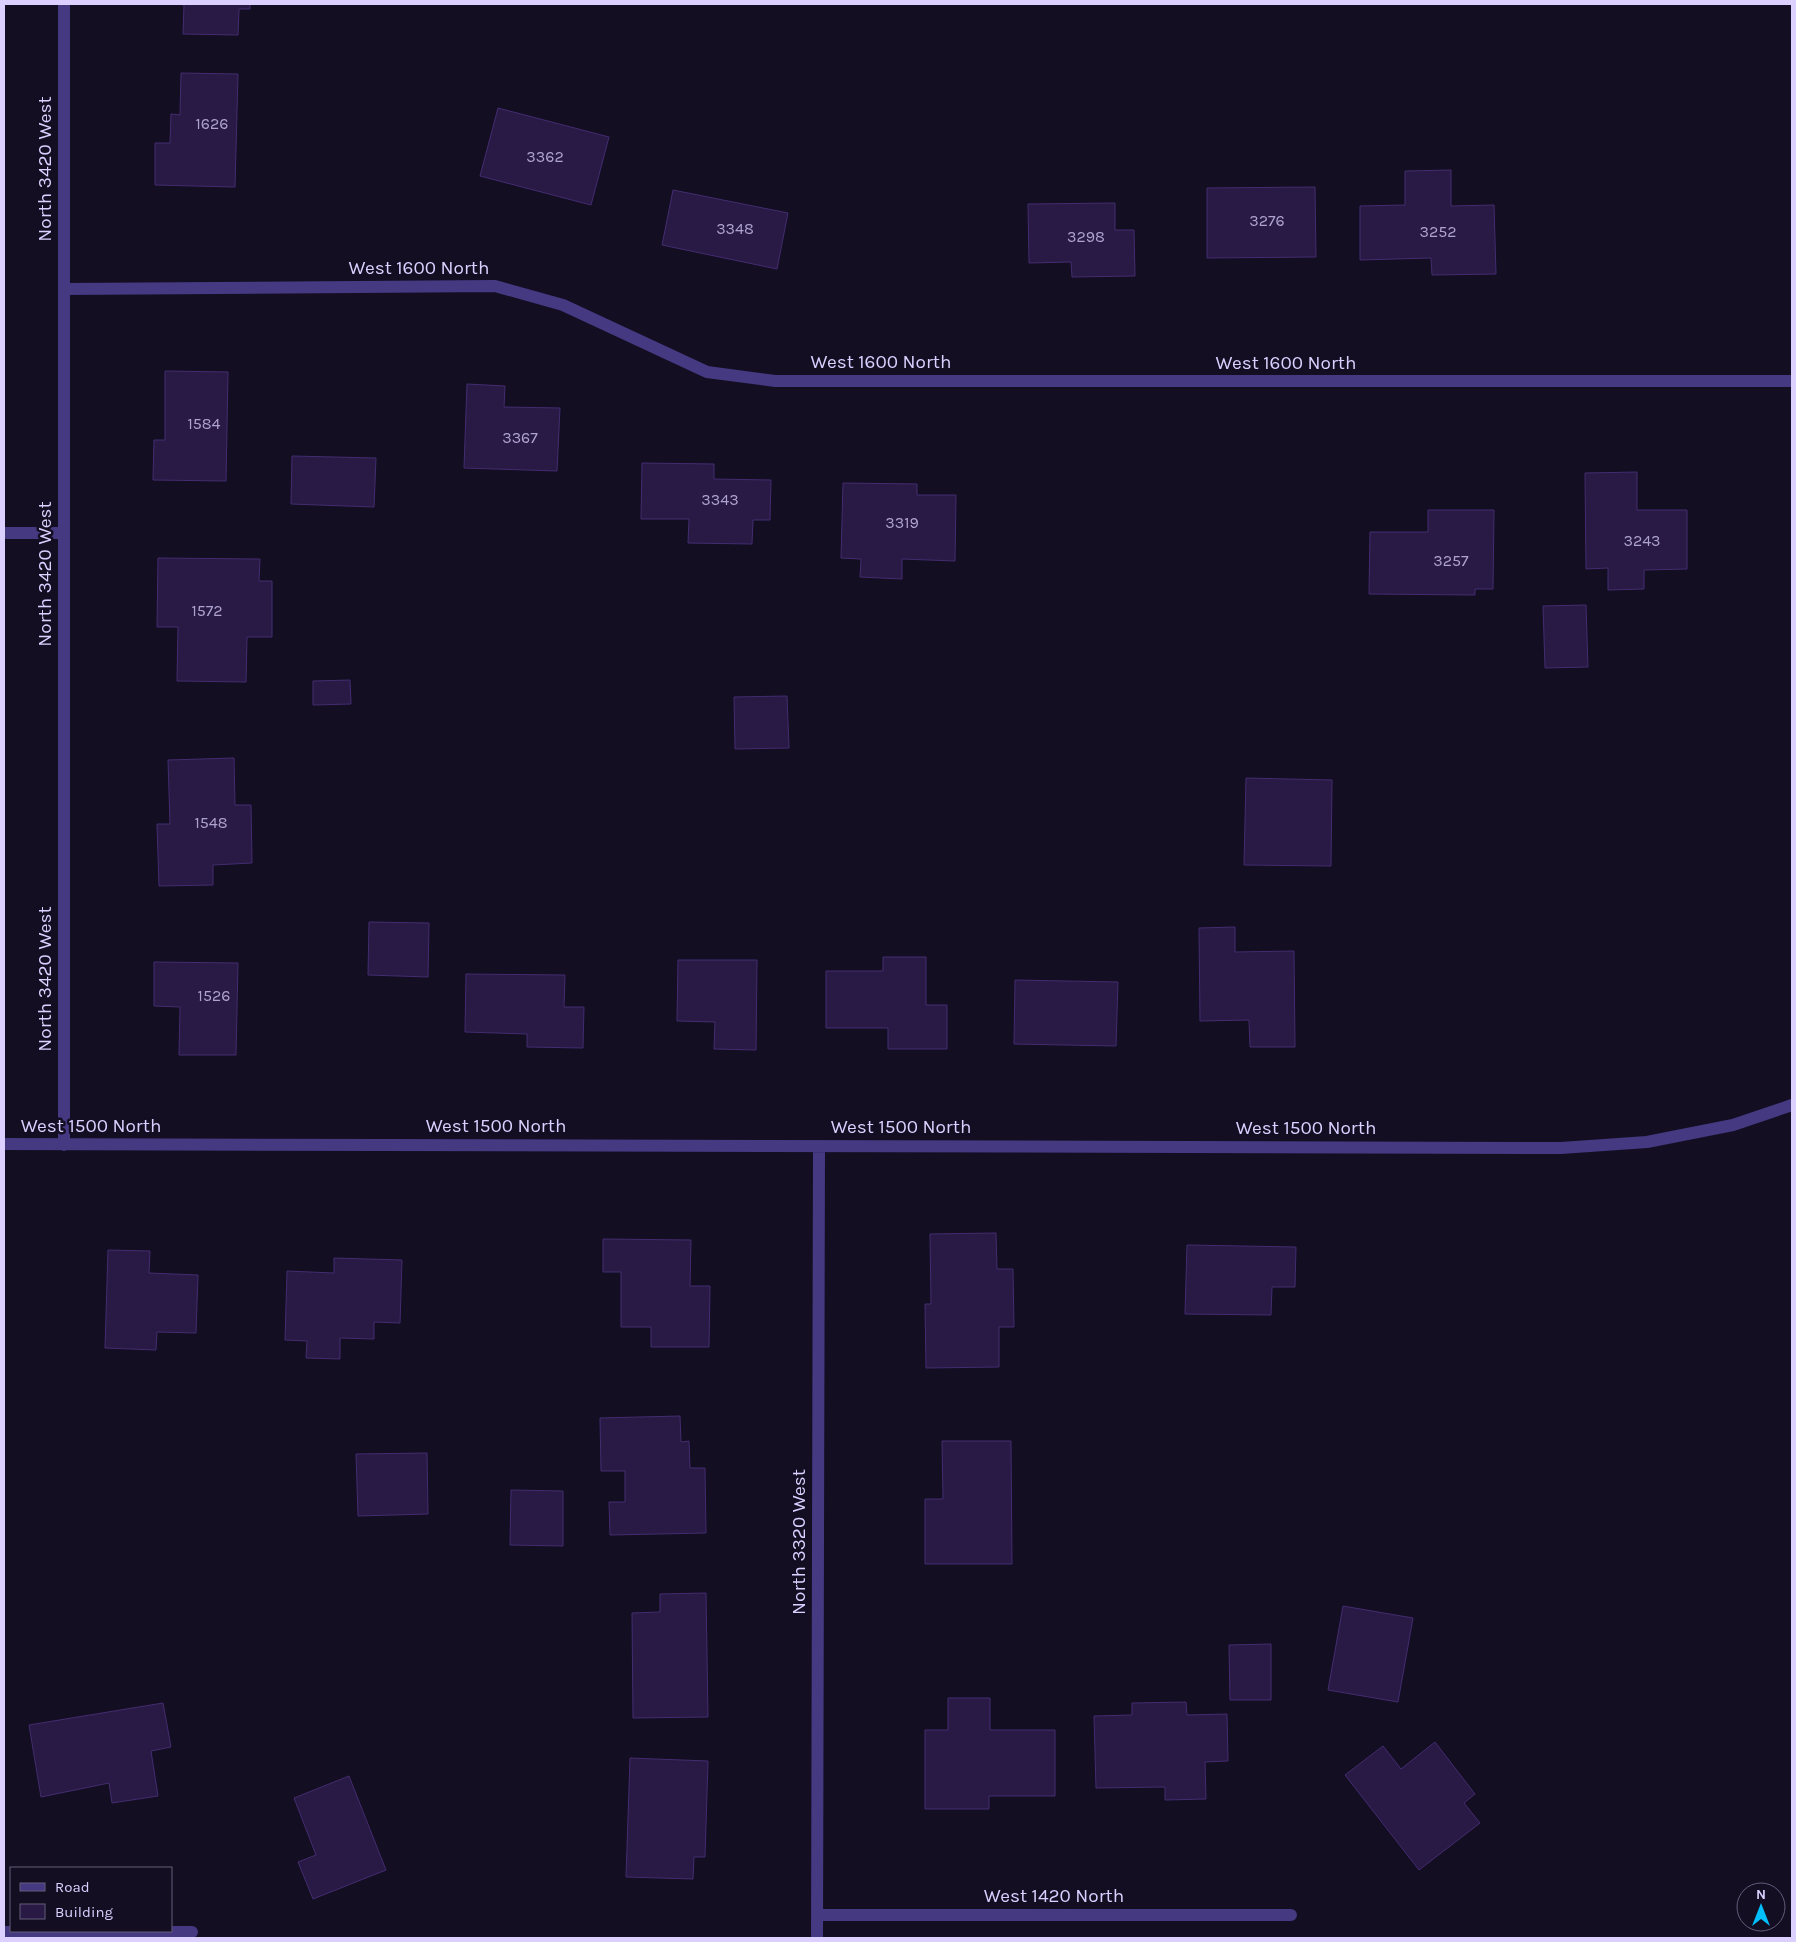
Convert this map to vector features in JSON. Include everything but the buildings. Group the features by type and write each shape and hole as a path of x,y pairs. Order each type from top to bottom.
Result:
{"street":[{"name":"North 3420 West","path":"64,4 64,1144"},
{"name":"West 1600 North","path":"64,289 494,286 563,305 707,372 775,381 1792,381"},
{"path":"4,533 64,533"},
{"name":"West 1500 North","path":"4,1144 1561,1148 1647,1142 1733,1125 1792,1105"},
{"name":"North 3320 West","path":"817,1938 819,1146"},
{"name":"West 1420 North","path":"817,1915 1291,1915"},
{"path":"4,1932 192,1932"}]}
